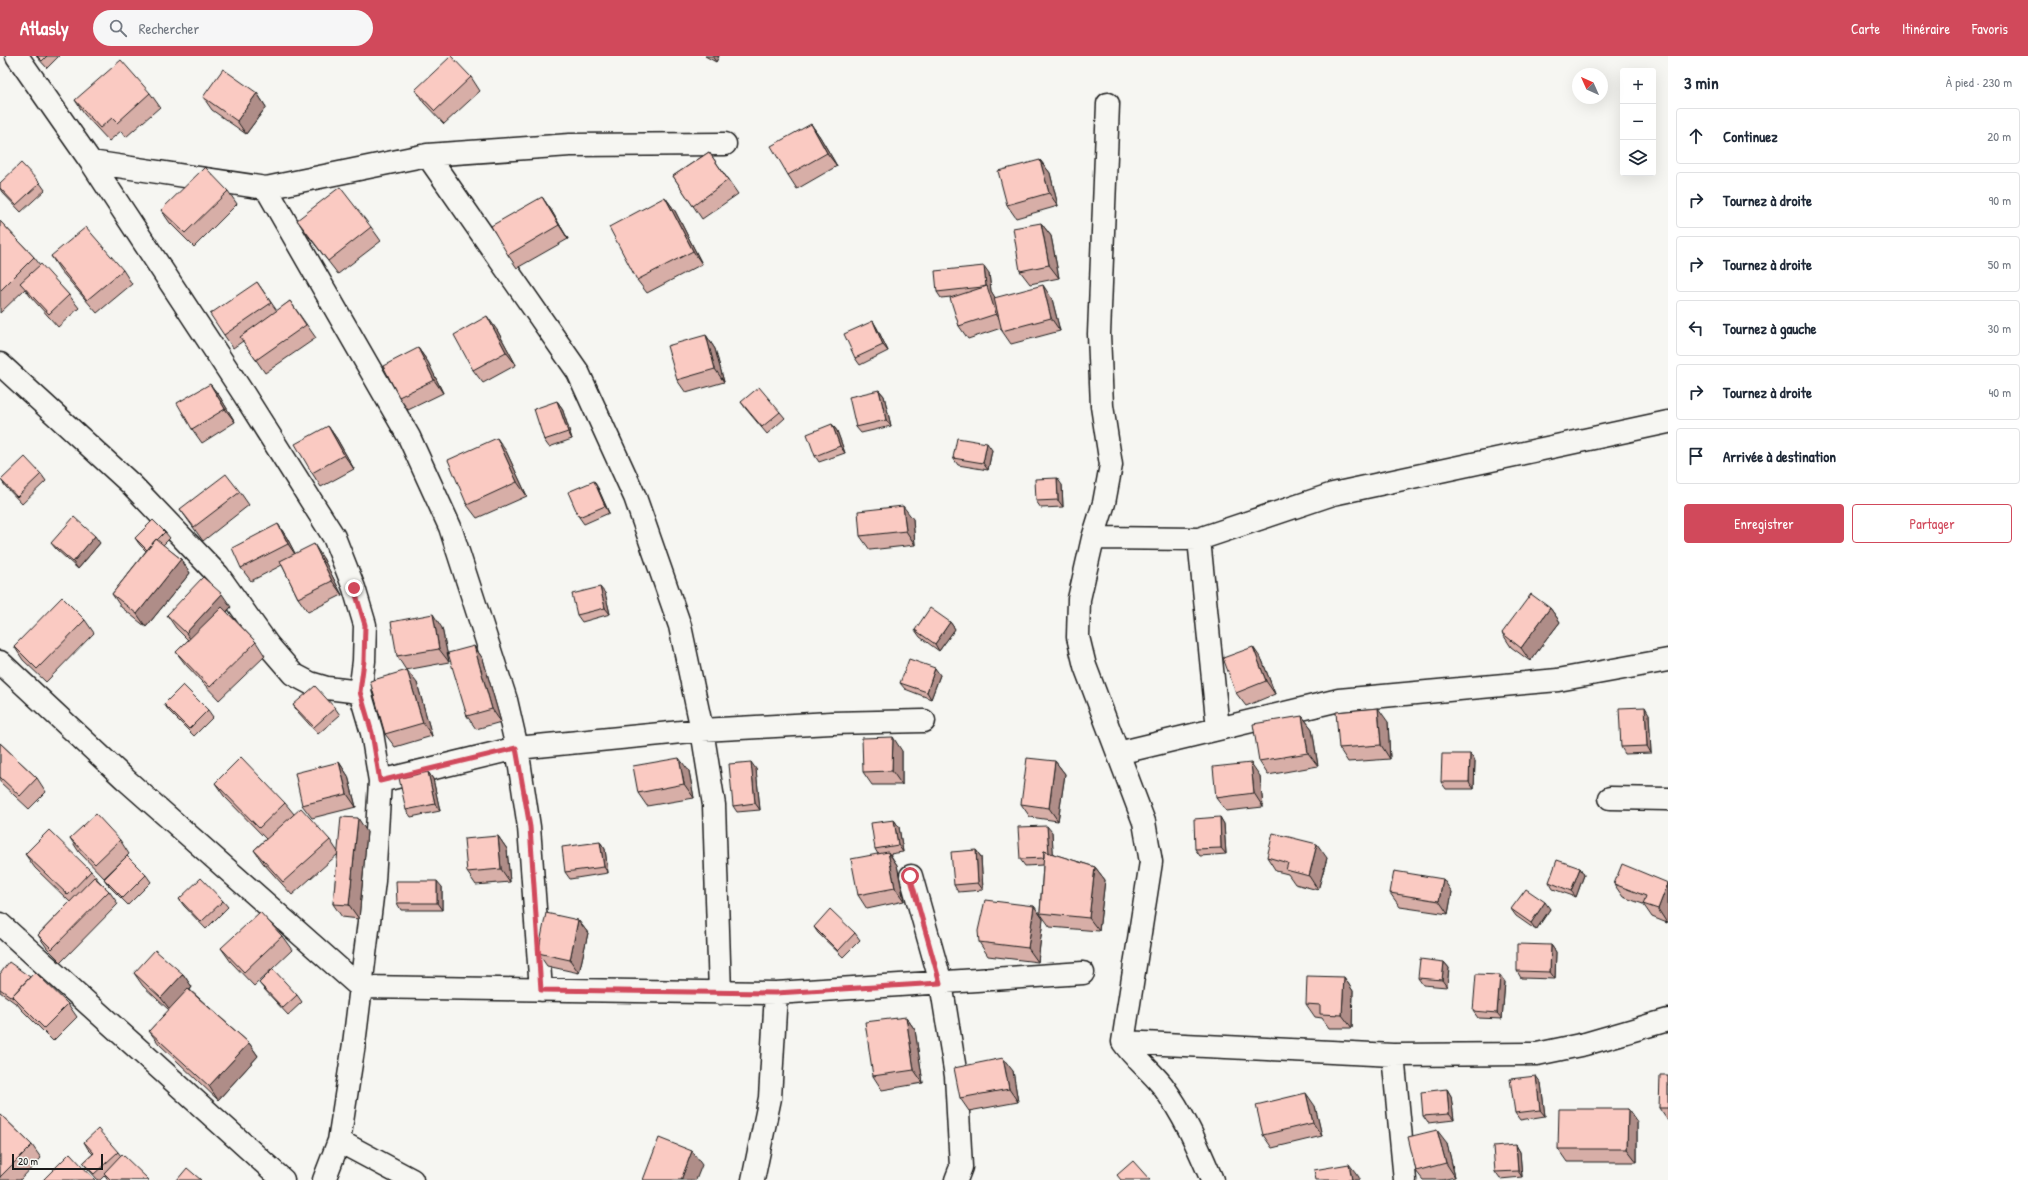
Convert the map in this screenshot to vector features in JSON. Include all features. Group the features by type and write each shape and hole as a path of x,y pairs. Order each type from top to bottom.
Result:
{"street":[{"path":"17,56 91,162 243,393 334,538 354,588 365,625 364,661 360,692 372,733 380,781 374,880 354,1044 339,1141 324,1180"},
{"path":"1108,104 1099,334 1102,406 1111,465 1104,503 1093,538 1079,599 1078,637 1085,666 1144,822 1151,862 1123,1042"},
{"path":"91,162 266,188 427,155 570,145 725,144"},
{"path":"427,155 578,372 635,498 678,619 702,730 714,805 720,993"},
{"path":"266,188 409,438 450,527 506,700 516,748 530,827 541,990"},
{"path":"0,364 132,485 218,575 268,645 293,674 310,683 321,686 360,692"},
{"path":"1093,538 1199,539 1333,494 1668,422"},
{"path":"1199,539 1218,729"},
{"path":"1118,753 1338,700 1558,680 1668,660"},
{"path":"0,662 125,779 360,987 776,993 1083,973"},
{"path":"380,781 516,748 702,730 831,723 924,721"},
{"path":"1610,798 1668,799"},
{"path":"910,876 940,983 956,1076 961,1167 956,1180"},
{"path":"0,924 282,1180"},
{"path":"754,1180 770,1098 776,993"},
{"path":"1123,1042 1393,1055 1538,1054 1585,1044 1668,1020"},
{"path":"1123,1042 1161,1084 1174,1102 1190,1127 1212,1180"},
{"path":"1393,1055 1406,1180"},
{"path":"339,1141 412,1180"}],"building":[{"path":"37,56 47,56 42,61"},
{"path":"451,56 471,77 435,111 415,90"},
{"path":"121,60 150,93 117,123 112,118 100,128 75,100"},
{"path":"223,69 257,93 237,121 203,97"},
{"path":"811,124 827,153 788,175 771,146"},
{"path":"709,152 728,180 693,206 673,176"},
{"path":"1040,160 1049,193 1007,205 998,171"},
{"path":"21,163 40,183 16,205 0,188 0,183"},
{"path":"205,167 228,191 185,233 161,210"},
{"path":"340,187 371,227 328,261 297,220"},
{"path":"542,197 559,225 508,255 491,226"},
{"path":"665,197 693,251 637,280 609,227"},
{"path":"0,221 34,257 0,291"},
{"path":"1041,223 1049,265 1020,271 1013,228"},
{"path":"86,227 123,270 87,300 51,256"},
{"path":"41,264 69,295 49,314 20,283"},
{"path":"984,266 986,286 937,292 935,271"},
{"path":"257,282 271,303 224,335 210,314"},
{"path":"1043,285 1051,318 1002,331 994,298"},
{"path":"987,286 996,314 959,326 950,298"},
{"path":"290,301 306,325 256,360 240,337"},
{"path":"487,316 506,352 473,370 454,335"},
{"path":"873,321 883,345 855,358 844,334"},
{"path":"706,335 715,369 677,380 667,346"},
{"path":"418,348 434,380 399,397 383,366"},
{"path":"210,384 225,409 192,429 177,403"},
{"path":"759,387 780,412 762,427 741,402"},
{"path":"879,390 886,420 856,427 849,397"},
{"path":"557,401 568,432 544,440 534,409"},
{"path":"832,424 840,446 815,456 807,434"},
{"path":"328,426 344,455 312,473 295,444"},
{"path":"497,438 517,482 467,505 448,460"},
{"path":"957,438 987,443 983,463 953,458"},
{"path":"25,457 41,474 17,497 1,480"},
{"path":"226,474 240,492 194,527 180,509"},
{"path":"1057,478 1058,500 1036,501 1035,479"},
{"path":"594,481 605,506 579,517 568,492"},
{"path":"903,506 906,531 860,536 858,511"},
{"path":"74,517 95,536 73,562 51,543"},
{"path":"153,520 165,532 157,540 156,539 147,550 135,538"},
{"path":"278,524 288,544 241,568 232,548"},
{"path":"156,539 181,559 137,614 112,594"},
{"path":"314,544 332,581 298,598 280,561"},
{"path":"203,577 222,594 186,633 167,615"},
{"path":"600,587 605,608 577,615 572,594"},
{"path":"1531,594 1550,608 1521,648 1502,633"},
{"path":"62,597 85,620 37,669 14,646"},
{"path":"222,607 256,642 210,687 176,652"},
{"path":"930,608 950,622 935,644 915,630"},
{"path":"433,614 439,649 397,656 391,622"},
{"path":"474,646 492,709 467,716 448,653"},
{"path":"1253,647 1266,681 1236,693 1223,658"},
{"path":"909,659 935,668 927,692 900,683"},
{"path":"407,670 423,723 385,734 370,681"},
{"path":"183,685 208,710 189,729 164,704"},
{"path":"315,686 335,708 314,727 293,705"},
{"path":"1645,707 1647,746 1621,747 1619,708"},
{"path":"1378,708 1381,745 1339,748 1336,712"},
{"path":"1302,716 1308,753 1259,761 1253,724"},
{"path":"893,737 892,771 863,772 862,738"},
{"path":"0,743 37,778 20,796 0,777"},
{"path":"1442,754 1470,754 1469,782 1441,782"},
{"path":"241,757 285,803 259,828 215,783"},
{"path":"679,758 684,784 638,793 633,766"},
{"path":"1027,758 1055,761 1049,808 1021,804"},
{"path":"339,762 347,794 302,805 295,773"},
{"path":"751,762 755,803 733,806 729,764"},
{"path":"1251,763 1254,793 1216,798 1213,767"},
{"path":"428,772 435,804 406,810 399,778"},
{"path":"301,808 330,840 283,882 254,850"},
{"path":"96,814 120,840 95,864 70,838"},
{"path":"341,817 358,818 349,905 333,904"},
{"path":"1220,817 1221,848 1195,849 1194,819"},
{"path":"894,820 898,845 875,849 871,823"},
{"path":"1047,826 1049,853 1044,851 1044,858 1020,859 1018,827"},
{"path":"49,830 91,871 68,895 25,854"},
{"path":"1273,833 1317,844 1309,876 1286,870 1288,863 1267,857"},
{"path":"498,836 501,869 467,872 464,839"},
{"path":"600,842 604,867 565,872 562,847"},
{"path":"976,850 978,883 954,885 951,852"},
{"path":"1044,851 1095,867 1089,918 1040,913"},
{"path":"888,852 895,888 858,895 851,859"},
{"path":"127,856 146,875 123,898 104,879"},
{"path":"1557,860 1580,868 1571,891 1549,882"},
{"path":"1622,864 1668,883 1658,909 1643,904 1646,896 1614,884"},
{"path":"1394,871 1443,879 1439,901 1390,893"},
{"path":"94,877 109,891 52,949 38,935"},
{"path":"201,878 223,901 201,922 179,899"},
{"path":"396,881 437,881 437,903 397,903"},
{"path":"1526,889 1545,902 1531,923 1511,909"},
{"path":"985,900 1034,906 1028,948 979,942 978,931"},
{"path":"830,909 855,933 838,951 814,927"},
{"path":"260,912 282,936 244,972 221,948"},
{"path":"546,913 578,920 570,960 538,953"},
{"path":"1517,944 1551,945 1550,972 1517,971"},
{"path":"155,950 183,974 161,998 134,973"},
{"path":"1420,959 1444,962 1442,980 1418,978"},
{"path":"9,962 30,977 12,996 13,998 0,989 0,974"},
{"path":"273,969 297,995 283,1008 259,983"},
{"path":"35,972 68,1004 44,1028 12,996"},
{"path":"1476,974 1500,975 1497,1013 1473,1011"},
{"path":"1307,976 1344,977 1342,1015 1320,1014 1320,1005 1306,1004"},
{"path":"188,989 249,1043 209,1086 149,1031"},
{"path":"906,1017 914,1070 873,1076 865,1022"},
{"path":"1003,1058 1009,1089 960,1098 954,1068"},
{"path":"1660,1075 1668,1075 1668,1108 1659,1108"},
{"path":"1536,1076 1540,1110 1515,1113 1510,1079"},
{"path":"1447,1089 1449,1114 1423,1116 1421,1092"},
{"path":"1306,1093 1313,1123 1263,1135 1256,1105"},
{"path":"1559,1109 1628,1109 1627,1149 1558,1149"},
{"path":"0,1114 32,1145 0,1177"},
{"path":"98,1129 118,1152 94,1174 83,1163 94,1153 84,1142"},
{"path":"1437,1130 1446,1163 1416,1171 1408,1137"},
{"path":"659,1138 692,1151 681,1180 643,1180"},
{"path":"1516,1145 1518,1171 1495,1172 1493,1147"},
{"path":"70,1153 95,1180 43,1180"},
{"path":"122,1154 149,1180 111,1180 104,1173"},
{"path":"1133,1161 1150,1180 1121,1180 1117,1175"},
{"path":"1349,1164 1352,1180 1316,1180 1314,1170"},
{"path":"187,1168 201,1180 177,1180"}],"route":[{"path":"354,588 365,625 364,661 360,692 372,733 380,781 516,748 530,827 541,990 776,993 940,983 910,876"}]}
